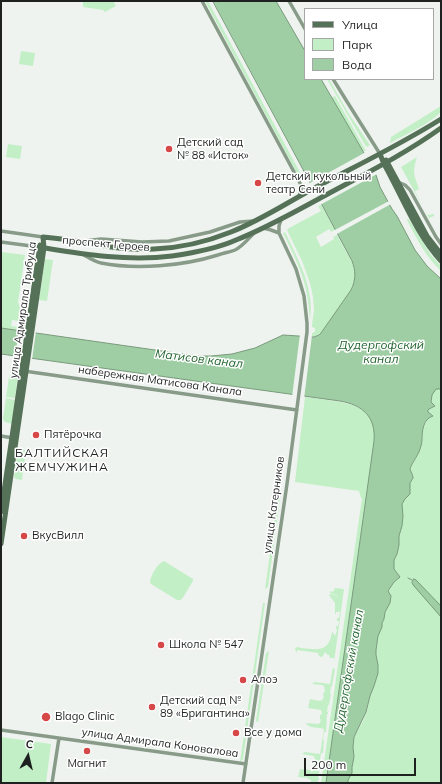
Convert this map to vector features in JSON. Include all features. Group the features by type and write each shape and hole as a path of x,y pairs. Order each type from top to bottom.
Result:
{"street":[{"path":"202,1 301,185 302,190 299,196"},
{"path":"289,1 304,27"},
{"path":"335,80 398,182 428,236 441,254"},
{"path":"380,154 441,119"},
{"path":"386,163 441,128"},
{"name":"проспект Героев","path":"1,231 122,249 139,250 188,245 231,232 380,154"},
{"path":"386,163 424,238 441,261"},
{"name":"проспект Героев","path":"1,242 80,253 139,258 172,256 210,249 235,241 281,219 386,163"},
{"path":"398,182 410,190 436,238 441,244"},
{"path":"301,185 311,189"},
{"path":"262,228 279,233 281,219"},
{"path":"80,253 100,263 138,266 173,264 212,257 235,250 254,232"},
{"name":"улица Катерников","path":"243,783 307,332 306,312 302,290 296,269 279,233"},
{"name":"улица Адмирала Трибуца","path":"1,544 23,371 43,237"},
{"name":"набережная Матисова Канала","path":"23,371 296,410"},
{"path":"1,436 14,438"},
{"name":"улица Адмирала Трибуца","path":"1,512 14,438"},
{"name":"улица Адмирала Коновалова","path":"1,730 246,764"},
{"path":"52,783 59,738"}],"green space":[{"path":"83,1 113,1 116,6 105,12 103,10 83,7"},
{"path":"205,1 208,1 303,178 301,181"},
{"path":"21,51 35,53 33,66 19,64"},
{"path":"328,80 330,80 349,114 370,145 367,147"},
{"path":"335,96 366,151 363,151 331,98"},
{"path":"441,106 441,112 436,117 390,143 391,137"},
{"path":"8,144 22,146 20,159 6,157"},
{"path":"417,157 414,173 419,189 415,191 423,208 401,167"},
{"path":"321,205 335,230 331,232 329,229 316,237 321,247 334,239 333,237 337,235 353,264 355,279 351,290 321,333 316,336 312,336 312,333 315,332 315,328 312,327 314,310 310,283 302,261 287,230 321,211 318,206"},
{"path":"434,214 434,216 429,218 427,215"},
{"path":"408,218 431,255 441,266 441,271 422,247 407,220"},
{"path":"285,232 300,264 308,286 311,308 310,320 306,289 296,260 283,233"},
{"path":"1,252 25,255 18,302 24,322 12,320 11,326 18,327 18,330 1,328"},
{"path":"45,259 53,260 47,301 39,300"},
{"path":"19,366 15,398 6,397 9,377"},
{"path":"437,388 441,389 441,783 348,783 352,773 354,737 363,721 378,673 376,650 378,636 382,627 385,612 390,603 391,596 388,592 394,582 399,578 399,575 394,569 394,560 397,554 402,526 402,504 410,494 410,483 413,479 410,468 419,453 422,442 422,431 429,417 432,417 433,415 429,413 428,410 434,407 431,397"},
{"path":"305,397 341,402 362,409 370,419 375,435 326,783 321,783 362,498 359,491 295,482"},
{"path":"6,398 15,400 12,424 5,422 3,419"},
{"path":"18,449 26,450 22,480 14,477"},
{"path":"279,489 281,491 268,587 265,589"},
{"path":"164,561 193,579 180,600 177,600 150,582 155,570"},
{"path":"335,588 344,589 334,662 334,658 330,658 325,652 321,657 318,653 297,650 296,652 295,648 298,647 304,649 302,648 322,648 331,639 332,632 335,634 334,638 337,629 336,626 338,626 339,621 337,621 337,618 339,618 340,611 336,612 335,614 335,603 329,595 335,595 338,598 336,595 330,593 330,591 333,592"},
{"path":"263,603 265,603 243,759 240,762"},
{"path":"269,651 258,722 256,721 266,653"},
{"path":"333,667 335,669 327,712 326,732 324,732 323,753 321,753 318,778 319,780 317,783 311,782 308,778 298,777 300,769 312,770 314,767 314,756 302,754 305,752 320,754 324,729 312,727 306,723 319,724 321,720 320,715 322,714 321,710 308,708 310,699 322,701 325,691 324,686 312,684 315,682 330,684"},
{"path":"1,737 51,744 46,783 1,783"}],"water":[{"name":"Дудергофский канал","path":"213,1 276,1 304,49 304,80 322,80 364,153 376,175 380,187 415,250 427,266 441,279 441,389 436,389 432,395 431,402 435,406 429,409 428,412 433,416 425,423 419,452 410,469 413,478 410,483 410,494 402,504 402,526 397,554 394,560 394,569 400,577 394,582 388,591 391,596 390,603 385,612 382,627 378,636 376,650 378,673 366,712 354,737 352,773 348,783 326,783 374,441 373,425 370,419 361,409 340,401 1,354 1,328 197,356 232,354 255,348 283,335 314,337 319,335 351,290 355,276 352,261"},
{"path":"414,579 441,606 441,617 414,586 412,583"}],"pier":[{"path":"366,152 377,174 320,205 308,184"},
{"path":"389,201 391,204 335,235 333,231"},
{"path":"19,328 36,331 32,360 15,358"},
{"path":"300,334 312,335 304,399 292,397"}],"waterway":[{"path":"408,578 412,580"}],"place":[{"name":"Детский сад № 88 «Исток»","path":"169,149"},
{"name":"Детский кукольный театр Сени","path":"258,183"},
{"name":"Пятёрочка","path":"36,435"},
{"name":"ВкусВилл","path":"24,536"},
{"name":"Школа № 547","path":"161,645"},
{"name":"Алоэ","path":"243,680"},
{"name":"Детский сад № 89 «Бригантина»","path":"152,707"},
{"name":"Blago Clinic","path":"46,717"},
{"name":"Все у дома","path":"236,733"},
{"name":"Магнит","path":"87,751"}],"district":[{"name":"БАЛТИЙСКАЯ ЖЕМЧУЖИНА","path":"62,460"}],"water label":[{"name":"Матисов канал","path":"199,359"}]}
